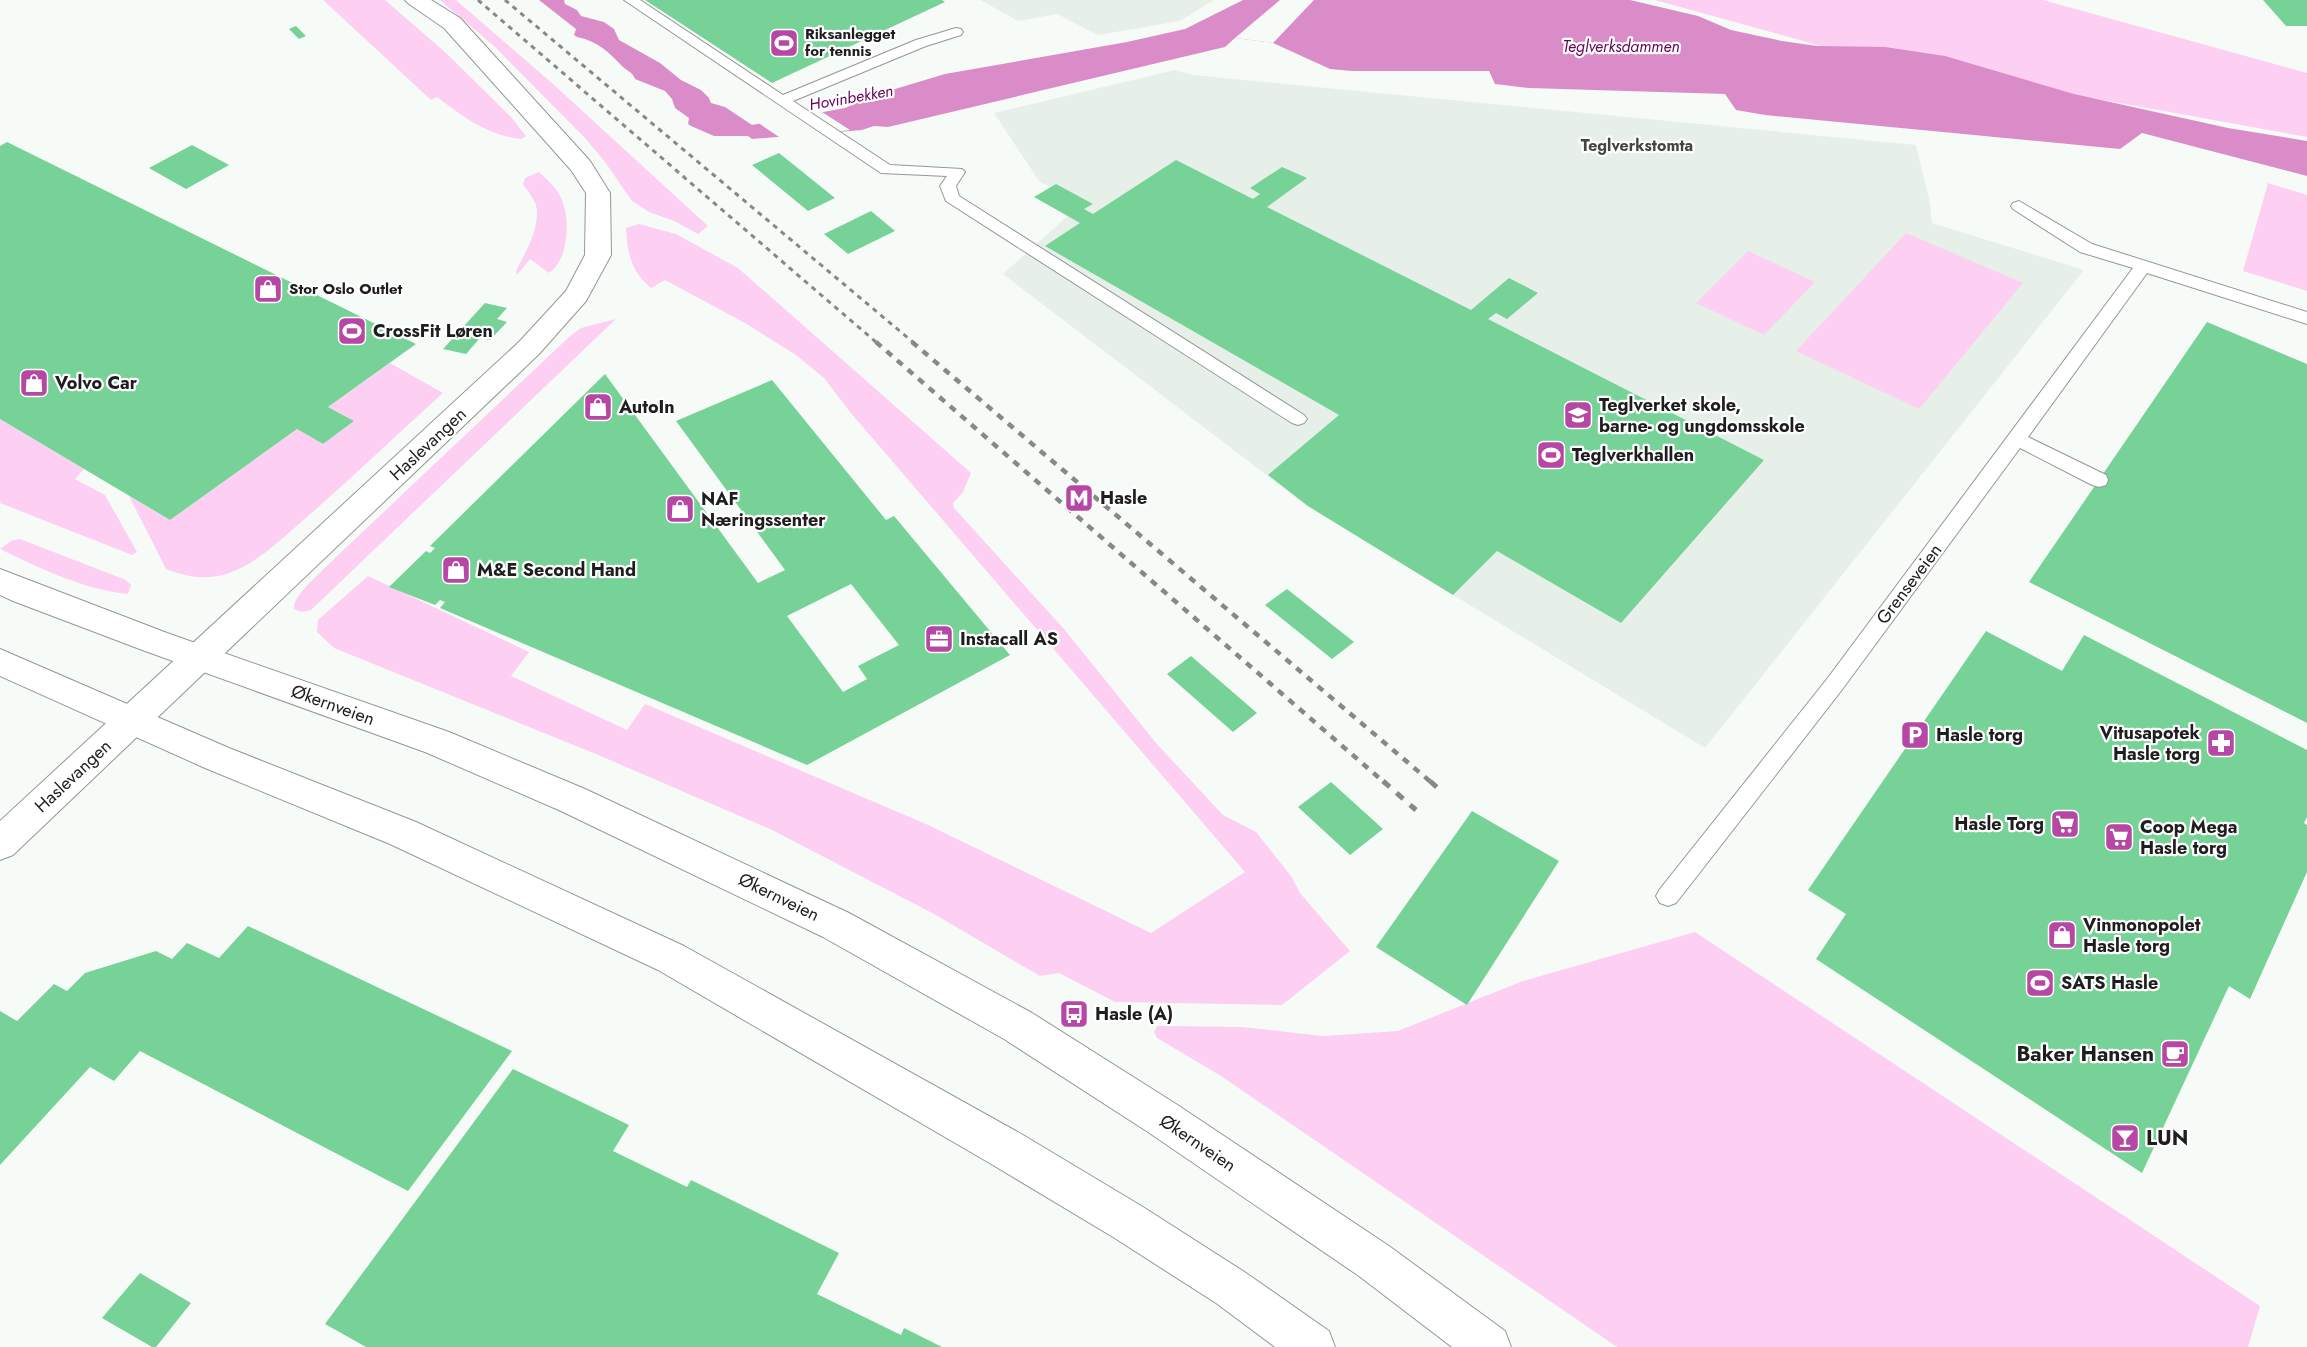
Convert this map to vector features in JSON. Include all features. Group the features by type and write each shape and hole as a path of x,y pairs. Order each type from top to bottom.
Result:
{"main road":[{"name":"Haslevangen","path":"0,844 529,348 577,295 598,255 598,193 581,166 452,24 416,0"},
{"name":"Økernveien","path":"0,581 200,658 437,742 573,800 826,920 1018,1026 1162,1118 1374,1261 1490,1347"},
{"path":"0,662 217,758 403,833 528,889 671,958 1008,1150 1128,1222 1231,1288 1313,1347"}],"lane":[{"path":"631,0 886,170 957,172 948,186 952,198 1298,418"},
{"path":"781,101 921,43 956,32"},
{"path":"2019,206 2086,248 2307,318"},
{"name":"Grenseveien","path":"1668,896 1834,685 2134,281 2142,267"},
{"path":"2017,439 2099,480"}],"shaded area":[{"path":"323,0 385,0 445,52 511,117 526,136 522,139 487,130 437,97 431,100"},
{"path":"440,0 456,0 553,84 708,226 698,234 674,221 649,212 632,201 585,138 495,47"},
{"path":"980,0 1214,0 1180,21 1098,35 1057,14 1018,21"},
{"path":"1655,0 2043,0 2307,73 2307,137 2092,98 1952,82"},
{"name":"Teglverket skole, barne- og ungdomsskole","path":"1175,70 1193,75 1916,145 1930,203 1932,223 2084,270 1705,748 1307,506 1003,274 1080,205 1039,181 994,113"},
{"path":"539,172 554,187 562,201 567,223 566,243 560,260 549,273 530,259 517,275 516,271 534,231 537,213 536,205 523,184 525,178"},
{"path":"2268,183 2307,195 2307,291 2243,271"},
{"path":"639,224 676,234 738,268 971,473 963,492 953,503 954,508 1064,629 1156,743 1223,815 1256,832 1291,876 1300,893 1350,951 1282,1005 1115,1002 1059,973 1040,976 934,914 772,830 596,754 334,648 317,632 318,620 368,576 529,652 511,676 627,730 645,704 926,824 1151,933 1245,872 850,412 824,378 796,355 745,323 665,280 651,288 644,282 631,261 626,228"},
{"path":"1906,233 2023,283 1919,409 1796,351"},
{"path":"1748,251 1815,282 1764,335 1696,303"},
{"path":"616,319 311,610 302,612 294,609 298,597 317,575 569,337 581,328"},
{"path":"390,363 443,393 275,545 249,564 213,577 189,576 166,569 129,496 170,520 297,429 323,444 354,421 328,407"},
{"path":"0,419 84,469 75,479 105,495 137,552 132,555 0,503"},
{"path":"20,539 126,580 131,585 128,594 78,583 0,549 11,541"},
{"path":"1695,932 2260,1306 2248,1347 1617,1347 1221,1076 1157,1038 1154,1032 1157,1026 1242,1027 1323,1036 1398,1031 1523,981"}],"water":[{"name":"Teglverksdammen","path":"539,0 564,0 565,4 577,10 581,16 604,22 614,29 619,40 660,63 681,80 701,90 711,103 725,107 752,125 845,108 875,95 945,74 1127,42 1185,29 1243,0 1630,0 1698,16 1731,30 1782,41 1817,46 1885,47 1945,56 2074,94 2228,128 2307,141 2307,176 2142,133 2120,149 1765,115 1736,110 1725,94 1529,88 1495,84 1489,71 1330,69 1273,43 1235,38 1225,47 888,127 874,126 862,130 752,139 748,136 714,136 688,124 689,118 675,108 672,99 665,91 635,79 602,48 574,35 576,29"}],"pier":[{"path":"1280,0 1314,0 1273,43 1235,38"},
{"path":"822,112 850,130 782,139 757,122"}],"building":[{"name":"Riksanlegget for tennis","path":"645,0 942,0 945,2 772,83"},
{"path":"2263,0 2307,0 2307,26 2286,26"},
{"path":"296,26 306,36 299,39 289,29"},
{"path":"7,142 416,344 328,407 354,421 323,444 297,429 170,520 0,419 0,146"},
{"path":"192,145 229,165 186,189 149,168"},
{"path":"779,153 835,198 808,211 752,165"},
{"path":"1176,160 1253,199 1260,194 1250,188 1282,167 1307,178 1267,207 1471,310 1509,278 1538,293 1507,319 1496,313 1488,319 1764,460 1621,623 1497,551 1453,595 1308,506 1268,475 1339,415 1045,246 1080,223 1034,197 1056,184 1093,204 1084,209 1093,214"},
{"path":"871,211 895,231 848,254 824,234"},
{"path":"485,303 507,308 497,319 507,322 490,340 480,338 466,354 443,349"},
{"path":"2207,322 2307,364 2307,723 2029,582"},
{"path":"605,374 758,583 785,570 676,421 772,380 886,520 894,516 1010,655 807,765 440,608 445,602 440,600 435,605 389,587 426,551 430,553 435,548 430,546","holes":["851,584 899,645 858,666 867,679 843,692 787,616"]},
{"path":"1287,589 1354,642 1332,659 1265,605"},
{"path":"1986,631 2062,671 2084,635 2307,750 2307,817 2304,823 2307,825 2307,872 2250,999 2229,986 2142,1173 1816,959 1846,914 1808,890"},
{"path":"1191,656 1257,713 1233,732 1167,674"},
{"path":"1331,782 1383,829 1350,855 1298,807"},
{"path":"1472,811 1559,861 1467,1005 1376,947"},
{"path":"248,926 512,1051 408,1191 140,1051 114,1081 90,1067 0,1165 0,1011 17,1021 54,984 67,991 85,973 156,951 172,959 187,943 219,958"},
{"path":"513,1069 629,1125 613,1151 687,1187 691,1180 839,1253 817,1294 901,1335 904,1328 942,1347 366,1347 325,1324"},
{"path":"140,1273 191,1303 156,1347 152,1347 102,1318"}],"railway":[{"path":"478,0 877,343"},
{"path":"505,0 914,343"},
{"path":"876,342 1385,783"},
{"path":"912,342 1432,783"},
{"path":"1383,781 1416,810"},
{"path":"1430,781 1440,790"}],"place":[{"name":"Riksanlegget for tennis","path":"784,43"},
{"name":"Stor Oslo Outlet","path":"268,289"},
{"name":"CrossFit Løren","path":"352,331"},
{"name":"Volvo Car","path":"34,383"},
{"name":"AutoIn","path":"598,407"},
{"name":"Teglverket skole, barne- og ungdomsskole","path":"1578,415"},
{"name":"Teglverkhallen","path":"1551,455"},
{"name":"Hasle","path":"1079,498"},
{"name":"NAF Næringssenter","path":"680,509"},
{"name":"M&E Second Hand","path":"456,570"},
{"name":"Instacall AS","path":"939,639"},
{"name":"Hasle torg","path":"1915,735"},
{"name":"Vitusapotek Hasle torg","path":"2221,743"},
{"name":"Hasle Torg","path":"2065,824"},
{"name":"Coop Mega Hasle torg","path":"2119,837"},
{"name":"Vinmonopolet Hasle torg","path":"2062,935"},
{"name":"SATS Hasle","path":"2040,983"},
{"name":"Hasle (A)","path":"1074,1014"},
{"name":"Baker Hansen","path":"2175,1054"},
{"name":"LUN","path":"2125,1138"}],"district":[{"name":"Teglverkstomta","path":"1637,145"}],"water label":[{"name":"Hovinbekken","path":"851,97"}]}
